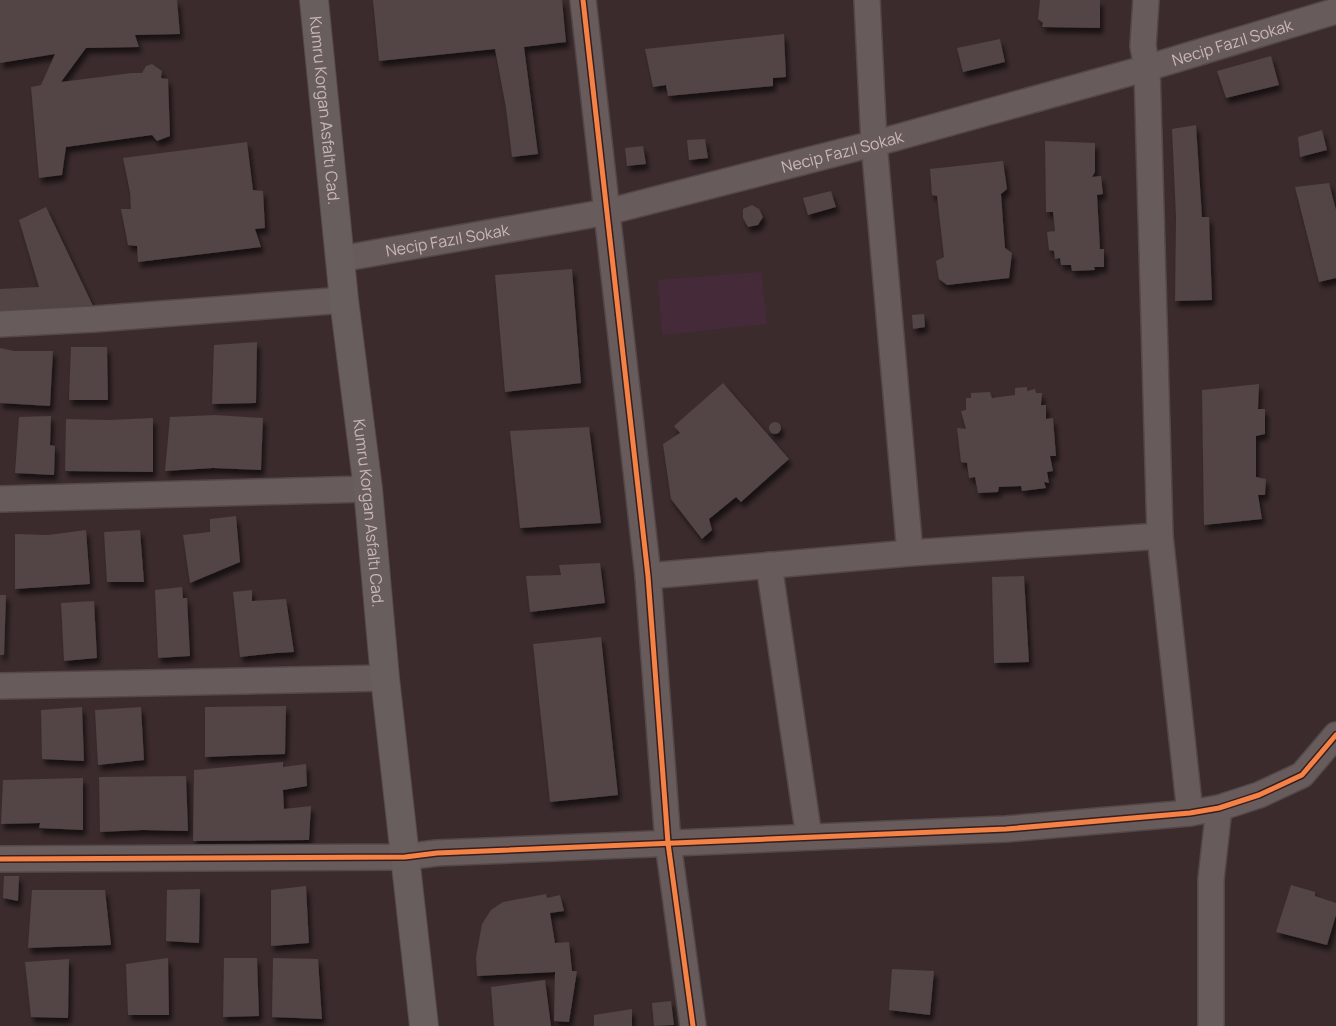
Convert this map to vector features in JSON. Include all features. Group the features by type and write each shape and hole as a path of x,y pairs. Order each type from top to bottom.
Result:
{"main road":[{"name":"Kumru Korgan Asfaltı Cad.","path":"314,0 344,300 368,489 384,678 424,1026"}],"street":[{"path":"583,0 648,576 668,843 694,1026"},
{"path":"867,0 874,143 910,553"},
{"path":"1146,0 1143,46 1147,68 1160,536 1190,813"},
{"name":"Necip Fazıl Sokak","path":"340,259 607,212 874,143 1147,68 1336,11"},
{"path":"0,324 95,319 344,300"},
{"path":"0,498 368,489"},
{"path":"648,576 910,553 1160,536"},
{"path":"769,565 809,837"},
{"path":"0,686 384,678"},
{"path":"0,859 405,857 447,853 1006,829 1190,813 1219,808 1259,795 1302,775 1336,735"},
{"path":"1211,1026 1212,879 1219,808"}],"shaded area":[{"path":"761,272 767,324 662,335 658,280"}],"building":[{"path":"0,0 177,0 180,34 135,35 139,47 86,48 61,82 142,73 146,66 152,64 162,71 161,78 168,79 170,136 157,141 152,135 66,147 62,175 39,178 31,87 41,85 55,54 0,63"},
{"path":"373,0 562,0 566,42 524,47 538,154 512,157 506,108 495,49 379,61"},
{"path":"1040,0 1100,0 1100,28 1042,27 1043,23 1038,19"},
{"path":"784,34 786,77 773,78 773,86 668,96 666,85 653,87 645,49"},
{"path":"1000,39 1005,62 963,72 957,48"},
{"path":"1271,56 1279,85 1226,98 1217,71"},
{"path":"1196,125 1202,217 1209,217 1212,300 1175,301 1176,217 1172,129"},
{"path":"1322,130 1327,150 1300,157 1298,137"},
{"path":"705,139 708,158 689,160 687,140"},
{"path":"1045,141 1095,143 1095,172 1092,177 1101,176 1103,194 1097,195 1100,249 1104,249 1104,267 1094,267 1095,270 1072,271 1071,265 1061,265 1060,258 1055,259 1054,251 1049,250 1047,232 1055,231 1053,212 1046,212"},
{"path":"247,142 253,190 263,191 265,228 255,229 261,247 138,262 137,246 128,245 121,209 131,209 130,192 123,158"},
{"path":"643,146 646,164 627,166 625,148"},
{"path":"1003,161 1007,189 1001,194 1005,248 1012,253 1009,278 947,285 939,279 936,261 944,257 937,196 932,195 930,169"},
{"path":"1329,183 1336,210 1336,278 1319,282 1295,187"},
{"path":"831,191 836,207 808,215 803,198"},
{"path":"752,205 759,209 763,217 758,225 748,227 743,218 743,209"},
{"path":"46,207 94,308 0,311 0,289 39,287 19,220"},
{"path":"572,269 581,383 505,392 495,275"},
{"path":"924,314 925,327 913,329 912,315"},
{"path":"257,342 256,403 212,404 214,345"},
{"path":"71,347 107,347 108,400 69,400"},
{"path":"0,348 14,351 53,351 50,406 0,403"},
{"path":"723,383 789,459 741,502 736,497 709,519 712,530 702,539 671,499 663,444 680,433 674,426"},
{"path":"1259,384 1258,409 1265,409 1265,434 1256,436 1256,477 1266,479 1265,495 1258,495 1262,519 1204,525 1202,390"},
{"path":"1027,387 1027,391 1035,389 1036,393 1042,393 1041,405 1046,405 1046,419 1053,418 1056,456 1050,456 1053,471 1047,472 1049,483 1044,482 1046,488 1022,491 1021,486 999,487 998,492 978,493 975,477 969,478 967,463 961,462 957,428 966,429 961,411 966,410 966,398 971,398 971,393 990,392 992,398 1015,395 1015,388"},
{"path":"215,415 263,418 261,470 213,468 165,471 170,417"},
{"path":"51,416 50,445 55,446 54,475 15,473 19,417"},
{"path":"153,418 153,472 65,471 66,419"},
{"path":"777,422 780,423 780,433 773,434 770,433 769,426 770,423"},
{"path":"589,427 601,523 520,528 510,431"},
{"path":"236,516 240,562 190,583 183,535 210,532 210,519"},
{"path":"86,530 90,584 15,589 15,534 48,535"},
{"path":"140,530 144,582 107,582 104,532"},
{"path":"600,563 605,603 530,612 526,576 561,575 559,565"},
{"path":"1024,576 1029,662 994,663 992,577"},
{"path":"182,587 183,598 187,598 190,656 158,658 155,590"},
{"path":"252,590 252,601 286,599 294,652 240,657 233,592"},
{"path":"0,595 6,595 4,655 0,655"},
{"path":"94,601 97,658 64,661 61,603"},
{"path":"601,637 618,795 550,802 533,644"},
{"path":"286,706 285,754 205,757 205,707"},
{"path":"82,707 84,761 42,759 41,710"},
{"path":"141,707 144,760 98,765 95,710"},
{"path":"283,762 283,767 306,764 307,786 283,790 284,809 311,806 309,840 193,841 194,770"},
{"path":"186,776 188,831 143,830 100,832 99,777"},
{"path":"83,778 83,830 39,828 40,823 1,824 3,780"},
{"path":"4,876 19,876 18,901 3,898"},
{"path":"1291,885 1315,892 1315,896 1336,903 1336,915 1327,945 1276,932"},
{"path":"306,886 309,943 271,946 271,890"},
{"path":"200,889 199,943 166,941 167,890"},
{"path":"32,890 105,890 111,945 28,948"},
{"path":"546,894 547,898 560,895 564,911 550,913 555,943 569,942 572,971 577,971 569,1022 554,1021 555,972 477,976 476,957 482,924 491,910 503,902"},
{"path":"168,958 169,1015 128,1015 126,964"},
{"path":"224,958 257,958 259,1016 223,1017"},
{"path":"273,958 318,959 322,1019 272,1017"},
{"path":"69,959 68,1018 31,1017 25,962"},
{"path":"892,969 934,971 930,1015 889,1010"},
{"path":"545,980 551,1026 494,1026 491,987"},
{"path":"671,1001 674,1025 654,1026 652,1003"},
{"path":"632,1009 632,1026 594,1026 594,1015"}],"cycle path":[{"path":"583,0 648,576 668,843 693,1026"},
{"path":"0,859 405,857 437,853 1006,829 1190,813 1219,808 1259,795 1302,775 1336,735"}]}
